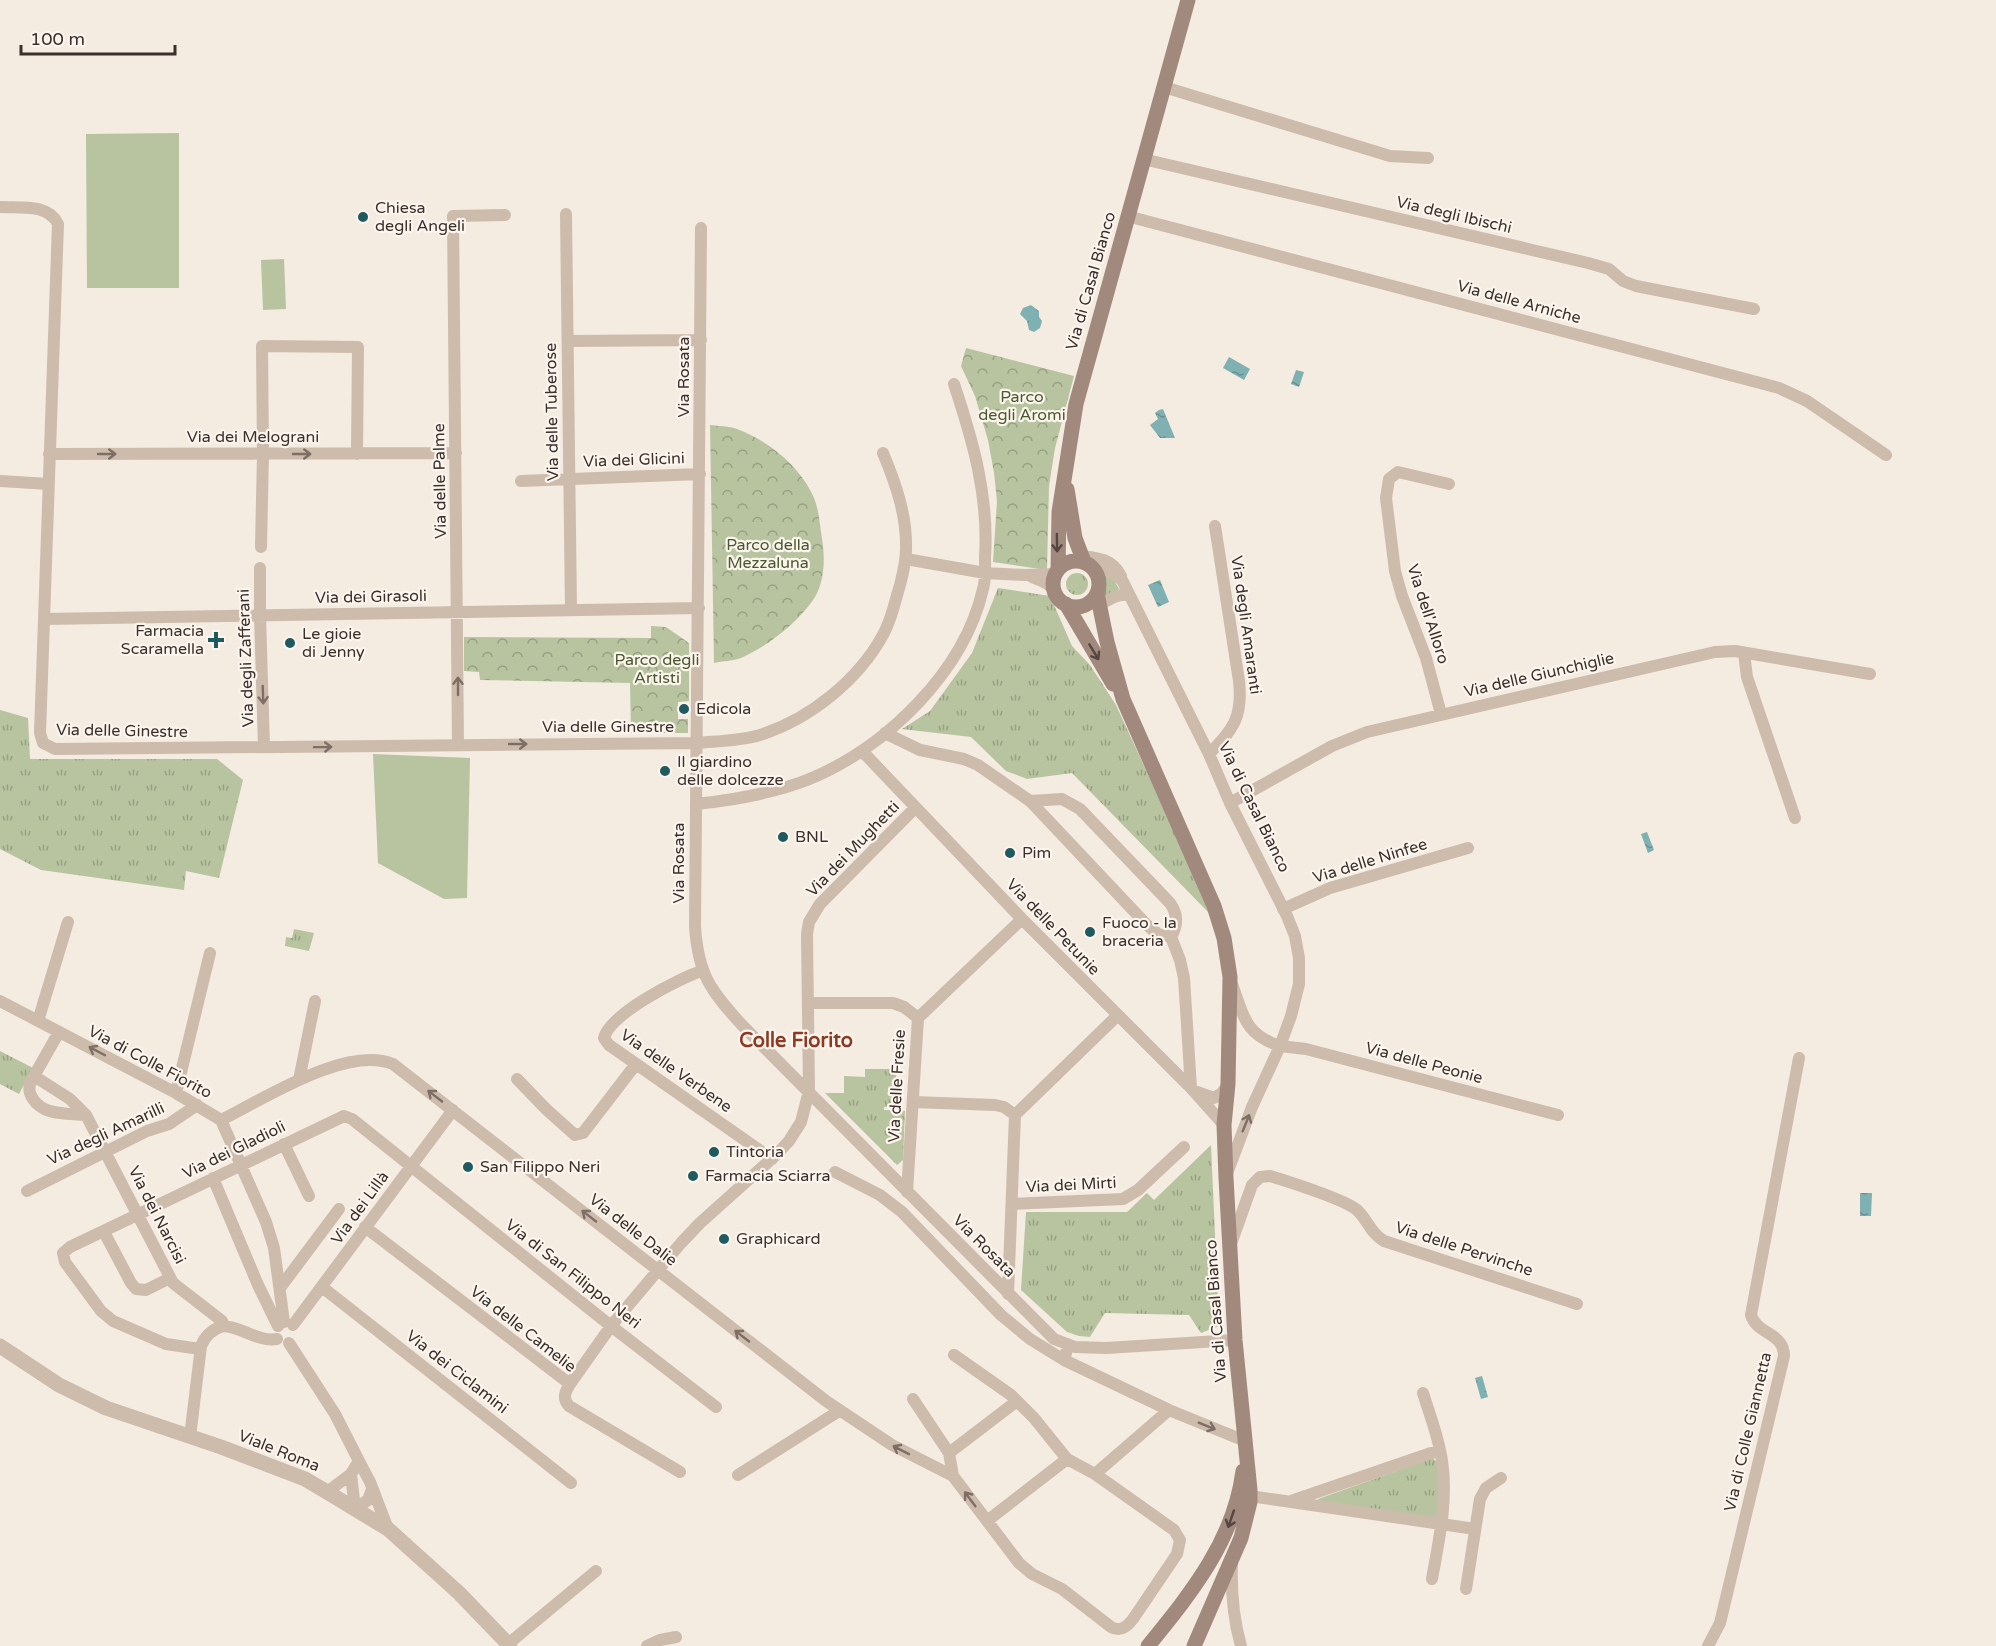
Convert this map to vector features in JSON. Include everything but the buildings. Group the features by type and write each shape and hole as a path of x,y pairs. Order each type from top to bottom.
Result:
{"main road":[{"name":"Via di Casal Bianco","path":"1056,578 1057,533 1076,404 1189,2"},
{"path":"1064,474 1075,538 1086,562 1099,580 1098,599 1094,598 1078,607 1066,604 1060,600 1056,578 1067,563 1086,562"},
{"name":"Via di Casal Bianco","path":"1098,599 1123,699 1214,906 1224,938 1230,977 1228,1084 1224,1125 1226,1178 1235,1340 1250,1496 1243,1532 1194,1646"},
{"path":"1066,604 1123,699"},
{"name":"Via di Casal Bianco","path":"1148,1646 1199,1581 1221,1543 1240,1489 1245,1441"}],"street":[{"path":"1164,87 1390,156 1428,158"},
{"name":"Via degli Ibischi","path":"1143,159 1588,263 1610,270 1623,281 1636,286 1755,309"},
{"name":"Via delle Ginestre","path":"0,207 40,209 52,215 58,227 40,733 41,740 46,745 58,750 697,743 744,738 774,730 808,711 838,689 861,666 884,632 894,608 906,559 906,542 901,505 883,453"},
{"name":"Via delle Tuberose","path":"566,214 571,610"},
{"name":"Via delle Palme","path":"458,745 453,216 505,215"},
{"name":"Via delle Arniche","path":"1127,216 1783,389 1807,401 1886,454"},
{"name":"Via Rosata","path":"701,228 695,926 702,971 726,1008 1050,1336 1068,1346"},
{"path":"568,341 701,340"},
{"path":"261,547 262,346 357,347 357,454"},
{"path":"696,804 728,800 789,786 823,772 862,751 910,711 930,689 962,645 978,608 984,587 986,515 974,445 954,384"},
{"name":"Via dei Melograni","path":"49,454 456,453"},
{"name":"Via dell'Alloro","path":"1440,714 1426,658 1396,577 1386,493 1389,479 1398,472 1449,484"},
{"name":"Via dei Glicini","path":"521,481 700,474"},
{"path":"0,481 49,484"},
{"name":"Via degli Amaranti","path":"1209,754 1235,725 1240,704 1239,681 1215,526"},
{"path":"906,559 985,573 1056,578"},
{"name":"Via di Casal Bianco","path":"1086,562 1109,571 1122,580 1209,754 1294,936 1299,958 1300,979 1295,1005 1280,1046 1252,1107 1226,1178"},
{"name":"Via degli Zafferani","path":"260,568 264,747"},
{"path":"1098,599 1128,593"},
{"name":"Via dei Girasoli","path":"44,619 699,608"},
{"name":"Via delle Giunchiglie","path":"1230,803 1353,736 1715,652 1744,653 1870,675"},
{"path":"1744,653 1748,677 1795,818"},
{"path":"885,733 929,753 964,759 978,765 1030,801 1147,925 1158,934 1171,937"},
{"name":"Via delle Petunie","path":"862,751 1022,919 1191,1088 1224,1125"},
{"path":"1030,801 1062,799 1080,809 1170,903 1177,920 1171,937"},
{"name":"Via dei Mughetti","path":"570,1384 611,1326 657,1270 695,1228 783,1148 798,1128 809,1091 807,934 811,917 820,904 915,808"},
{"name":"Via delle Ninfee","path":"1283,909 1330,888 1468,848"},
{"name":"Via delle Fresie","path":"907,1192 918,1018 1022,919"},
{"path":"38,1021 68,922"},
{"path":"1171,937 1184,978 1191,1088 1214,1098 1222,1093 1228,1084"},
{"path":"176,1093 210,953"},
{"name":"Via delle Verbene","path":"702,971 669,984 623,1015 608,1029 604,1036 605,1041 772,1159"},
{"name":"Via di Casal Bianco","path":"1230,977 1250,1028 1259,1037 1280,1046"},
{"path":"299,1080 315,1000"},
{"name":"Via di Colle Fiorito","path":"0,1001 176,1093 221,1120 266,1222 274,1248 285,1324"},
{"path":"808,1003 893,1004 904,1007 918,1018"},
{"path":"1008,1294 1016,1115 1117,1016"},
{"path":"59,1032 29,1085 29,1092 40,1107 51,1112 86,1115"},
{"name":"Via delle Peonie","path":"1280,1046 1306,1049 1558,1115"},
{"name":"Via di Colle Giannetta","path":"1708,1646 1720,1623 1784,1356 1783,1346 1778,1339 1756,1324 1751,1315 1799,1058"},
{"name":"Via delle Dalie","path":"221,1120 299,1080 335,1066 362,1061 385,1061 403,1070 839,1411 892,1445 953,1476"},
{"path":"517,1079 575,1135 583,1133 636,1064"},
{"name":"Via dei Narcisi","path":"34,1076 70,1099 86,1115 177,1287 222,1321 223,1326 232,1326 267,1340 283,1341"},
{"path":"914,1102 995,1105 1004,1107 1016,1115"},
{"name":"Via degli Amarilli","path":"27,1191 147,1131 169,1124 197,1105"},
{"name":"Via dei Lillà","path":"285,1324 322,1287 453,1110"},
{"name":"Via dei Gladioli","path":"200,1349 166,1344 109,1318 99,1309 64,1262 63,1253 70,1247 338,1117 346,1116 411,1166"},
{"path":"284,1144 309,1196"},
{"name":"Via dei Mirti","path":"1012,1204 1123,1199 1138,1190 1184,1147"},
{"name":"Via di San Filippo Neri","path":"411,1166 716,1407"},
{"name":"Via Rosata","path":"835,1172 862,1185 897,1208 916,1224 1001,1315 1030,1339 1064,1360 1169,1410 1245,1441"},
{"name":"Via delle Pervinche","path":"1229,1248 1252,1185 1260,1177 1270,1176 1350,1205 1363,1216 1374,1234 1384,1241 1577,1304"},
{"path":"213,1178 258,1286 285,1324 296,1331 296,1337 283,1341"},
{"path":"280,1288 339,1209"},
{"name":"Via delle Camelie","path":"365,1227 570,1384 565,1396 565,1401 569,1406 680,1472"},
{"path":"104,1232 136,1289 146,1290 171,1278"},
{"name":"Via dei Ciclamini","path":"322,1287 571,1483"},
{"path":"285,1324 276,1332 336,1414 372,1489 388,1529"},
{"path":"190,1437 200,1349 208,1335 216,1328 223,1326"},
{"path":"1064,1360 1068,1346 1106,1348 1235,1340"},
{"name":"Viale Roma","path":"0,1346 46,1377 115,1412 305,1479 388,1529 453,1588 510,1645"},
{"path":"913,1399 949,1453 953,1476 1026,1570 1062,1589 1111,1627 1120,1629 1128,1625 1177,1554 1180,1540 1174,1530 1095,1474 1067,1459 1017,1401 1000,1386 954,1355"},
{"path":"1423,1393 1440,1450 1444,1486 1441,1524 1432,1578"},
{"path":"949,1453 1017,1401"},
{"path":"1095,1474 1169,1410"},
{"path":"738,1475 839,1411"},
{"path":"1289,1502 1440,1450"},
{"path":"987,1521 1067,1459"},
{"path":"327,1492 351,1474 359,1461"},
{"path":"351,1474 355,1509 368,1500 372,1489"},
{"path":"1466,1589 1482,1495 1486,1488 1501,1478"},
{"path":"1250,1496 1475,1529"},
{"path":"1233,1558 1232,1598 1235,1626"},
{"path":"510,1645 596,1571"},
{"path":"1205,1624 1216,1610 1223,1608 1228,1612 1235,1626 1241,1646"},
{"path":"647,1646 657,1641 676,1637"}],"green space":[{"path":"179,133 179,288 87,288 86,134"},
{"path":"284,259 286,309 263,310 261,260"},
{"name":"Parco degli Aromi","path":"966,348 1074,376 1055,448 1049,486 1047,570 993,562 997,501 994,473 988,440 975,396 961,366"},
{"name":"Parco della Mezzaluna","path":"710,425 734,428 761,440 783,456 801,476 817,508 824,561 821,583 815,597 792,624 751,653 738,659 714,663"},
{"path":"1077,573 1085,576 1088,584 1085,592 1077,595 1069,592 1066,584 1069,576"},
{"path":"1100,574 1112,579 1119,589 1107,596 1104,595"},
{"path":"998,588 1050,596 1072,646 1090,665 1116,705 1209,913 1072,773 1027,779 1006,771 971,737 902,729 930,711 972,653"},
{"name":"Parco degli Artisti","path":"651,626 666,627 689,643 689,701 678,702 678,719 688,719 688,733 631,733 630,683 480,680 479,672 464,671 464,637 651,638"},
{"path":"0,710 28,718 30,759 217,759 243,780 219,878 186,871 184,890 41,870 0,849"},
{"path":"373,754 470,758 467,898 444,899 378,863"},
{"path":"294,929 314,933 309,951 285,946 286,937 292,938"},
{"path":"0,1051 33,1068 19,1094 0,1084"},
{"path":"865,1069 896,1069 897,1108 884,1107 884,1110 905,1111 903,1160 897,1165 825,1093 844,1093 844,1076 865,1077"},
{"path":"1211,1145 1219,1326 1201,1333 1189,1315 1105,1313 1090,1337 1079,1336 1067,1332 1021,1290 1026,1212 1127,1212 1147,1193 1154,1200"},
{"path":"1433,1458 1438,1463 1438,1518 1320,1503 1318,1499"}],"water":[{"path":"1031,305 1039,311 1042,321 1040,328 1034,332 1029,330 1027,321 1020,314 1023,308"},
{"path":"1229,357 1250,369 1244,380 1223,368"},
{"path":"1296,370 1304,372 1299,387 1291,384"},
{"path":"1163,409 1175,438 1160,438 1150,425 1158,419 1155,413"},
{"path":"1160,580 1169,602 1158,607 1148,585"},
{"path":"1647,832 1654,850 1648,853 1641,834"},
{"path":"1860,1193 1872,1193 1871,1216 1860,1216"},
{"path":"1482,1376 1488,1397 1481,1399 1475,1378"}],"place":[{"name":"Chiesa degli Angeli","path":"363,217"},
{"name":"Farmacia Scaramella","path":"216,640"},
{"name":"Le gioie di Jenny","path":"290,643"},
{"name":"Edicola","path":"684,709"},
{"name":"Il giardino delle dolcezze","path":"665,771"},
{"name":"BNL","path":"783,837"},
{"name":"Pim","path":"1010,853"},
{"name":"Fuoco - la braceria","path":"1090,932"},
{"name":"Tintoria","path":"714,1152"},
{"name":"San Filippo Neri","path":"468,1167"},
{"name":"Farmacia Sciarra","path":"693,1176"},
{"name":"Graphicard","path":"724,1239"}],"district":[{"name":"Colle Fiorito","path":"796,1041"}]}
